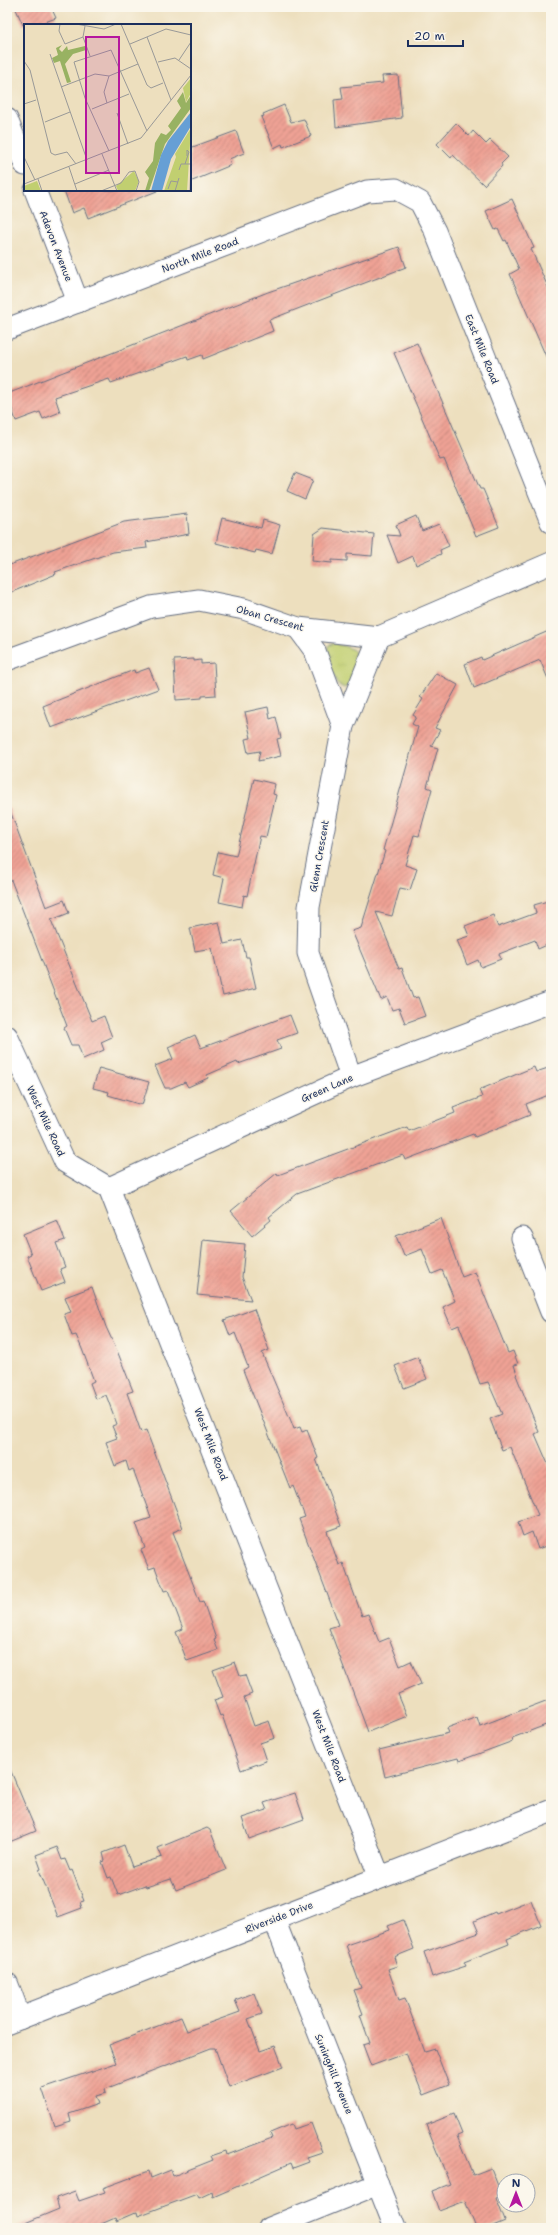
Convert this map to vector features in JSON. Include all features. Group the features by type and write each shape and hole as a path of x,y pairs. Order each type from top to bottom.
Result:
{"main road":[{"name":"Riverside Drive","path":"14,2021 551,1811"},
{"path":"7,1984 14,2021"}],"street":[{"path":"7,118 24,162"},
{"name":"North Mile Road","path":"7,329 367,191 396,189"},
{"name":"East Mile Road","path":"396,189 420,202 435,231 551,522"},
{"name":"Adevon Avenue","path":"35,191 78,302"},
{"name":"Oban Crescent","path":"7,660 151,607 199,600 244,609 298,628 379,637 551,563"},
{"path":"298,628 315,651 343,726"},
{"name":"Glenn Crescent","path":"351,1076 308,953 309,906 343,726 379,637"},
{"name":"Green Lane","path":"109,1188 351,1076 551,1002"},
{"name":"West Mile Road","path":"7,1036 65,1162 109,1188 380,1878"},
{"path":"522,1238 551,1312"},
{"name":"Suninghill Avenue","path":"274,1920 395,2228"},
{"path":"269,2228 378,2184"}],"green space":[{"path":"334,643 352,649 358,658 358,663 349,686 344,688 338,685 326,659 328,646"}],"building":[{"path":"15,7 51,7 56,18 40,24 23,25"},
{"path":"398,75 402,118 336,127 334,100 343,99 341,87 383,83 382,76"},
{"path":"284,105 291,122 304,119 311,136 283,147 282,144 274,148 261,117 264,116 263,114"},
{"path":"456,123 469,136 473,131 486,144 490,140 508,157 501,164 502,166 484,185 453,155 451,158 437,144"},
{"path":"236,131 244,153 229,159 231,165 191,182 191,148"},
{"path":"64,191 157,191 88,218 84,208 72,213"},
{"path":"512,199 534,248 531,249 551,294 551,368 510,274 519,269 506,240 504,241 498,229 495,230 486,211"},
{"path":"399,247 406,267 269,320 273,331 203,359 202,355 188,360 187,356 111,383 109,379 55,397 60,412 43,419 40,412 16,421 7,394 268,292"},
{"path":"417,343 480,489 483,489 499,527 476,536 444,459 440,460 394,353"},
{"path":"295,473 313,480 305,499 287,491"},
{"path":"187,514 189,534 146,542 147,548 113,552 55,572 56,574 7,594 7,566 124,522"},
{"path":"416,516 422,531 439,524 449,546 440,550 441,554 416,565 413,556 398,563 387,535 400,536 396,525"},
{"path":"222,518 261,528 263,520 280,525 272,554 256,550 255,553 216,543"},
{"path":"323,528 374,534 372,556 347,554 347,561 332,560 332,563 312,561 314,534"},
{"path":"551,630 551,686 540,660 474,688 465,664 481,657 482,660"},
{"path":"194,659 194,661 201,660 201,664 214,663 216,695 202,696 202,698 176,700 174,660"},
{"path":"149,668 158,689 51,728 43,706 134,670 135,673"},
{"path":"436,673 458,685 435,728 440,730 431,746 438,748 427,787 432,789 419,836 414,835 405,865 417,869 410,890 400,888 392,916 376,912 399,969 402,968 413,998 418,997 425,1016 405,1023 399,1008 392,1010 387,997 381,1000 352,931 361,928 385,851 383,850 418,727 412,724 416,717 413,715 423,699 420,697"},
{"path":"268,707 270,719 276,717 281,738 277,739 281,756 258,761 260,751 248,753 245,739 251,738 245,712"},
{"path":"254,779 275,784 273,794 276,795 266,837 260,836 247,896 244,895 242,907 219,902 224,878 213,875 218,852 236,856"},
{"path":"9,808 46,907 64,900 69,913 51,920 92,1021 104,1016 112,1037 101,1042 104,1050 83,1059 78,1045 71,1045 64,1028 67,1026 11,880 7,881 7,809"},
{"path":"551,900 551,948 548,949 547,945 538,949 535,940 499,954 501,959 481,967 478,960 467,965 457,940 469,936 465,926 493,915 498,927 536,913 534,905"},
{"path":"219,922 224,944 242,940 246,957 249,957 256,988 223,996 212,948 195,951 190,928"},
{"path":"290,1015 297,1033 277,1040 281,1049 238,1064 237,1062 207,1075 208,1078 188,1087 185,1082 171,1088 165,1088 155,1066 173,1059 168,1047 195,1035 201,1048"},
{"path":"534,1067 536,1072 551,1067 551,1094 526,1104 530,1115 475,1137 473,1134 405,1160 403,1155 297,1194 269,1217 271,1220 252,1236 231,1211 277,1173 278,1175 407,1127 409,1131 455,1113 453,1108 482,1097 479,1090"},
{"path":"99,1068 149,1082 142,1105 108,1095 109,1092 93,1088"},
{"path":"441,1218 462,1277 475,1272 508,1353 513,1351 518,1364 514,1365 516,1375 539,1432 535,1434 551,1471 551,1544 538,1549 532,1532 523,1536 518,1522 538,1515 510,1447 502,1450 490,1419 502,1414 488,1382 480,1384 459,1325 452,1328 443,1307 455,1301 442,1270 432,1274 422,1249 404,1256 396,1236"},
{"path":"57,1220 65,1240 56,1243 65,1267 60,1269 65,1282 41,1291 27,1256 31,1254 23,1234"},
{"path":"203,1240 245,1244 242,1277 251,1300 197,1295"},
{"path":"92,1287 106,1327 133,1391 127,1393 141,1432 146,1430 183,1528 173,1532 200,1602 203,1601 216,1639 214,1640 218,1650 187,1661 176,1632 183,1629 168,1590 164,1591 155,1567 149,1569 141,1550 145,1548 136,1523 151,1518 133,1469 129,1471 126,1461 115,1466 106,1442 117,1438 112,1426 117,1424 106,1395 96,1399 90,1383 94,1381 82,1349 76,1335 72,1336 64,1314 71,1312 65,1297"},
{"path":"254,1309 269,1350 262,1353 294,1429 300,1427 302,1432 307,1430 341,1526 327,1531 339,1565 343,1563 362,1616 368,1614 379,1642 389,1638 400,1666 411,1661 421,1684 398,1694 407,1716 368,1732 329,1628 339,1625 299,1519 305,1517 293,1486 290,1488 243,1370 248,1367 235,1333 230,1336 224,1320"},
{"path":"418,1357 427,1379 404,1388 395,1366"},
{"path":"235,1662 240,1676 245,1675 252,1694 244,1697 254,1726 269,1721 275,1738 260,1743 266,1761 241,1770 222,1715 220,1716 214,1700 223,1697 213,1670"},
{"path":"551,1699 551,1723 512,1738 513,1741 459,1761 458,1758 385,1777 379,1750 449,1733 447,1728 477,1717 480,1726"},
{"path":"7,1762 36,1831 7,1843"},
{"path":"295,1793 304,1819 249,1839 242,1818 267,1810 264,1803"},
{"path":"207,1828 210,1830 226,1870 176,1890 171,1879 146,1887 145,1885 118,1895 111,1877 108,1878 102,1862 105,1861 103,1853 124,1845 132,1867 162,1857 158,1848"},
{"path":"57,1847 62,1860 65,1859 70,1871 72,1870 84,1901 80,1902 82,1908 58,1917 39,1870 41,1869 36,1855"},
{"path":"531,1900 541,1925 507,1939 509,1944 464,1962 466,1966 432,1977 424,1952 479,1933 474,1921"},
{"path":"403,1920 414,1949 394,1957 397,1966 388,1969 399,2000 405,1998 425,2052 435,2049 449,2085 423,2095 406,2053 371,2066 363,2045 370,2043 360,2015 363,2014 354,1990 361,1988 346,1945 390,1930 388,1926"},
{"path":"254,1993 262,2014 248,2019 260,2051 275,2046 283,2067 229,2087 215,2048 211,2048 105,2089 106,2093 95,2096 98,2104 69,2114 71,2122 55,2127 42,2088 116,2063 109,2045 181,2017 187,2031 240,2012 235,2000"},
{"path":"454,2114 462,2134 457,2136 473,2175 491,2168 496,2181 496,2213 502,2213 505,2221 488,2228 476,2228 465,2201 439,2211 432,2191 450,2184 426,2125"},
{"path":"311,2123 322,2152 307,2157 309,2162 293,2168 291,2163 213,2197 212,2192 199,2198 197,2194 138,2216 137,2212 116,2221 115,2218 92,2228 13,2228 59,2209 56,2198 75,2191 79,2201 105,2192 103,2188 149,2171 151,2178 171,2170 173,2176 213,2160 211,2156 226,2151 227,2155 272,2138 270,2133 292,2124 294,2129"}]}
